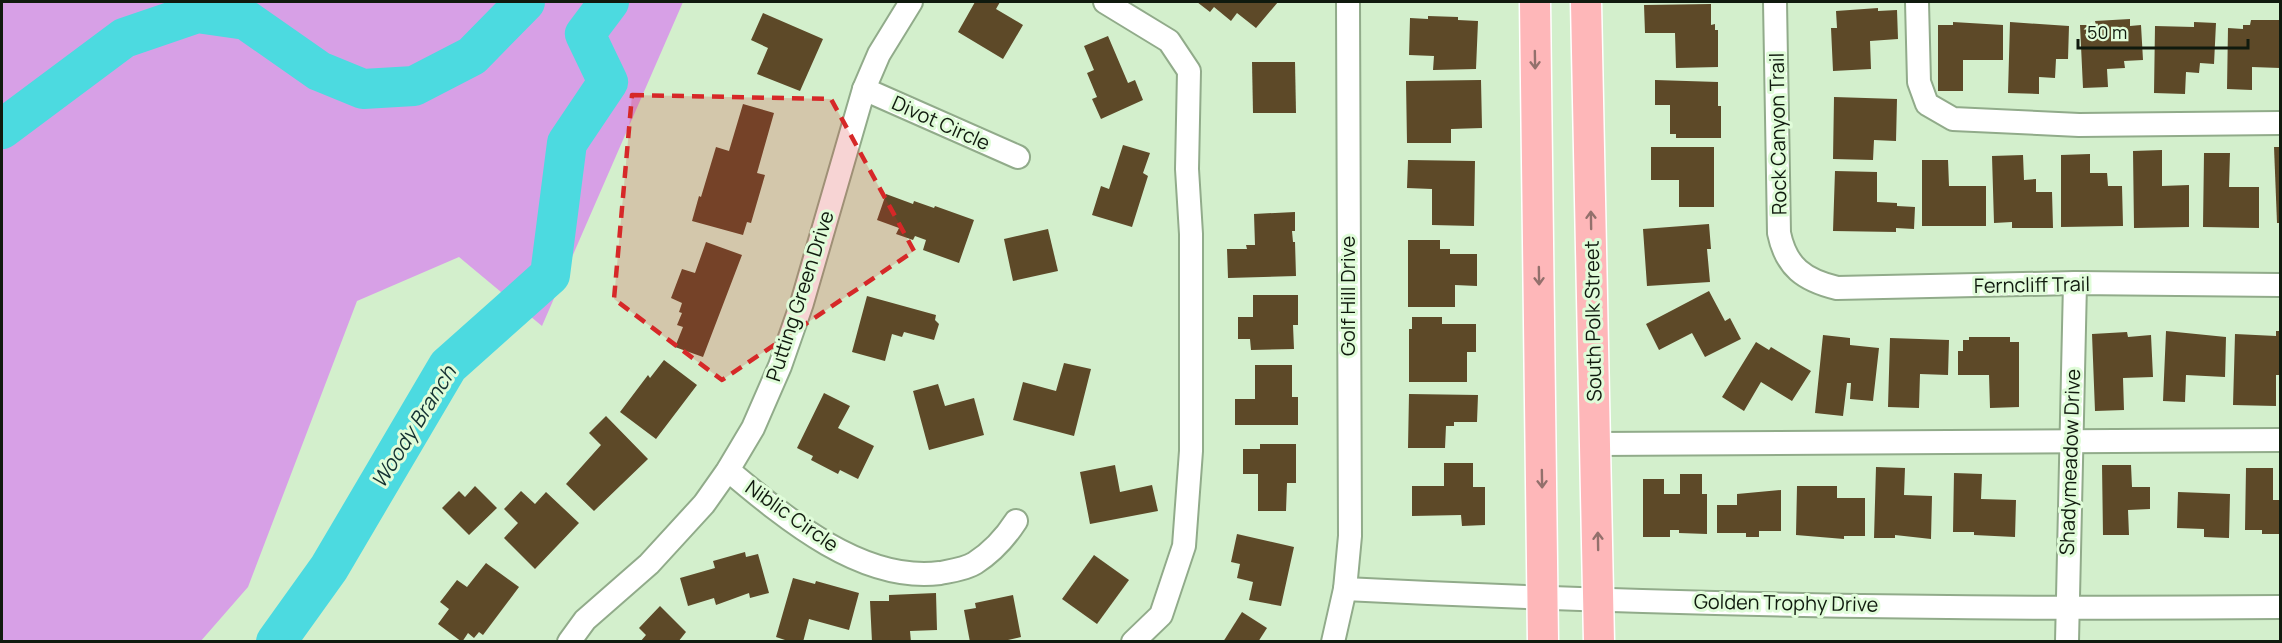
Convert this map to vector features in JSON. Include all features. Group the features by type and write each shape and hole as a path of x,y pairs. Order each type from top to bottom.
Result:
{"main road":[{"path":"1535,2 1544,642"},
{"name":"South Polk Street","path":"1586,2 1599,642"}],"street":[{"name":"Putting Green Drive","path":"574,640 585,620 649,564 704,504 729,470 753,428 780,366 802,303 864,89 879,54 911,2"},
{"path":"1105,2 1169,41 1189,71 1187,169 1191,234 1191,451 1184,546 1161,615 1133,642"},
{"name":"Golf Hill Drive","path":"1345,589 1350,536 1348,2"},
{"name":"Rock Canyon Trail","path":"1775,2 1779,233 1782,249 1790,263"},
{"path":"1917,2 1919,82 1927,104 1953,119 2079,125 2280,123"},
{"name":"Divot Circle","path":"864,89 1018,157"},
{"name":"Ferncliff Trail","path":"1790,263 1804,276 1821,285 1837,288 2075,283 2280,285"},
{"name":"Shadymeadow Drive","path":"2067,642 2075,283"},
{"path":"1596,444 2280,440"},
{"name":"Niblic Circle","path":"729,470 772,507 840,551 870,564 924,575 947,572 973,564 1002,542 1016,521"},
{"path":"1333,642 1345,589"},
{"name":"Golden Trophy Drive","path":"1345,589 1544,600 2066,609 2280,607"}],"highlighted area":[{"path":"632,95 831,99 914,251 722,380 614,299"}],"shaded area":[{"path":"2,2 683,2 542,326 459,257 357,301 248,587 200,642 2,641"}],"building":[{"path":"975,2 1000,2 996,9 1023,25 1003,59 958,32"},
{"path":"1197,2 1278,2 1256,28 1237,13 1231,21 1214,7 1210,12"},
{"path":"1711,4 1711,25 1715,24 1715,30 1718,30 1718,67 1676,68 1675,33 1645,33 1644,5"},
{"path":"1878,8 1878,11 1897,10 1898,39 1870,41 1871,69 1833,71 1831,28 1837,28 1836,11"},
{"path":"763,13 823,39 800,91 757,74 768,48 751,40"},
{"path":"1428,16 1458,17 1458,20 1478,21 1476,69 1433,70 1434,56 1409,55 1410,18 1428,19"},
{"path":"2130,19 2130,26 2141,25 2143,60 2124,61 2125,68 2107,69 2108,87 2083,88 2080,25 2096,25 2095,21"},
{"path":"2251,20 2280,20 2280,68 2252,67 2252,90 2227,89 2228,28 2243,29 2243,25 2250,25"},
{"path":"1953,22 2003,25 2003,60 1963,60 1963,91 1938,91 1938,25 1953,25"},
{"path":"2010,22 2069,26 2068,59 2056,59 2055,78 2039,77 2039,94 2008,93"},
{"path":"2194,22 2216,23 2214,64 2200,63 2199,73 2186,72 2185,94 2154,93 2155,26 2194,27"},
{"path":"1108,36 1128,83 1135,80 1143,100 1101,119 1092,99 1097,97 1087,73 1094,70 1084,46"},
{"path":"1252,62 1295,62 1296,113 1253,113"},
{"path":"1481,80 1482,128 1451,129 1451,143 1407,143 1406,81"},
{"path":"1655,80 1718,82 1721,138 1676,138 1676,134 1670,134 1670,105 1655,105"},
{"path":"1834,97 1897,99 1896,141 1874,140 1873,160 1833,159"},
{"path":"743,104 774,113 757,173 765,175 751,223 747,222 743,235 692,221 716,147 729,151"},
{"path":"1123,145 1150,153 1143,173 1148,176 1132,227 1092,215 1101,186 1109,189"},
{"path":"1651,147 1714,147 1714,207 1679,207 1679,180 1651,180"},
{"path":"2274,147 2280,147 2280,223 2277,223"},
{"path":"2162,150 2162,186 2189,185 2189,227 2134,228 2133,151"},
{"path":"2204,153 2230,153 2229,187 2259,187 2259,228 2203,227"},
{"path":"2090,154 2090,173 2107,173 2108,186 2122,186 2123,226 2061,227 2061,155"},
{"path":"2023,155 2024,180 2036,179 2036,192 2052,192 2053,228 2012,228 2012,222 1994,223 1992,156"},
{"path":"1408,160 1475,161 1474,226 1432,225 1432,189 1407,188"},
{"path":"1922,160 1948,160 1949,186 1986,186 1986,226 1922,226"},
{"path":"1835,171 1877,172 1877,202 1915,207 1914,229 1896,228 1896,232 1833,231"},
{"path":"886,194 913,204 914,201 934,208 935,206 974,220 959,263 923,250 926,240 915,236 913,240 896,234 899,228 877,220"},
{"path":"1295,212 1295,231 1292,231 1293,242 1295,242 1296,276 1228,278 1227,249 1247,249 1246,245 1255,245 1254,214"},
{"path":"1709,224 1711,249 1707,249 1710,282 1647,286 1643,229"},
{"path":"1048,229 1058,271 1013,281 1004,239"},
{"path":"1408,240 1440,240 1440,249 1450,249 1450,254 1477,254 1477,286 1455,285 1455,307 1408,307"},
{"path":"706,242 742,255 703,357 675,347 683,327 677,325 682,313 679,312 682,303 671,298 682,269 695,273"},
{"path":"1709,291 1725,321 1730,318 1741,339 1705,357 1692,333 1659,350 1646,324"},
{"path":"1253,295 1298,295 1298,325 1293,325 1294,349 1251,350 1250,339 1238,339 1238,317 1253,317"},
{"path":"867,296 936,315 935,320 939,324 934,340 904,332 902,337 892,334 885,361 852,352"},
{"path":"1412,317 1442,317 1442,324 1476,324 1476,352 1467,352 1467,382 1409,382 1409,329 1412,329"},
{"path":"2166,331 2226,337 2225,377 2186,375 2185,402 2163,401"},
{"path":"2276,331 2280,331 2280,375 2276,375 2276,406 2233,405 2235,334 2276,336"},
{"path":"2127,332 2128,337 2151,335 2153,377 2123,378 2124,410 2095,411 2092,334"},
{"path":"1823,335 1850,338 1850,345 1879,348 1873,401 1850,399 1851,383 1847,383 1843,416 1815,413"},
{"path":"1969,337 2010,337 2010,342 2019,342 2019,407 1990,408 1989,375 1958,375 1958,351 1963,351 1963,340 1969,340"},
{"path":"1890,338 1949,340 1948,375 1920,374 1919,408 1888,407"},
{"path":"1756,342 1769,350 1771,347 1811,371 1792,401 1761,382 1744,411 1722,397"},
{"path":"664,360 697,385 656,439 620,412 648,375 650,378"},
{"path":"1064,363 1091,369 1074,436 1013,420 1023,382 1056,391"},
{"path":"1255,365 1292,365 1292,397 1298,397 1298,425 1235,425 1235,399 1255,399"},
{"path":"938,384 945,406 974,398 984,435 929,450 913,391"},
{"path":"824,393 850,406 838,428 874,446 858,479 840,470 838,474 811,460 813,456 797,448"},
{"path":"1409,394 1478,395 1477,422 1454,422 1454,426 1446,426 1445,448 1408,448"},
{"path":"606,416 648,459 594,511 566,484 601,445 589,433"},
{"path":"1260,444 1296,444 1296,483 1287,483 1286,511 1258,511 1258,474 1243,474 1243,449 1260,449"},
{"path":"1444,463 1473,463 1473,487 1485,487 1485,525 1462,526 1461,515 1412,516 1412,486 1444,486"},
{"path":"1115,465 1120,492 1152,485 1158,511 1090,524 1080,472"},
{"path":"2102,465 2131,465 2132,487 2150,487 2150,509 2128,510 2129,535 2103,535"},
{"path":"1876,467 1905,468 1904,495 1932,496 1931,539 1895,535 1895,538 1874,538"},
{"path":"2246,468 2273,468 2273,500 2280,500 2280,534 2262,534 2262,530 2245,530"},
{"path":"1954,473 1982,474 1981,499 2016,500 2015,537 1953,532"},
{"path":"1680,474 1702,474 1702,494 1707,494 1707,534 1679,533 1679,530 1670,530 1670,537 1643,537 1643,479 1664,479 1664,494 1680,494"},
{"path":"475,486 497,508 469,535 442,508 459,491 465,497"},
{"path":"1797,486 1837,486 1837,498 1865,498 1865,536 1844,536 1844,539 1796,535"},
{"path":"1781,490 1781,531 1759,531 1759,537 1746,537 1746,533 1717,533 1717,505 1737,505 1737,494"},
{"path":"521,491 535,504 546,492 579,523 535,569 504,538 518,523 504,509"},
{"path":"2178,492 2230,494 2229,538 2204,537 2204,529 2177,528"},
{"path":"1237,534 1294,547 1281,606 1249,600 1253,582 1237,578 1240,564 1231,562"},
{"path":"745,552 746,557 758,554 769,593 750,598 749,593 716,605 714,598 688,606 680,578 715,568 713,561"},
{"path":"1094,555 1129,580 1097,624 1062,599"},
{"path":"486,563 519,587 483,635 479,632 474,638 468,633 462,642 438,624 449,609 440,602 457,580 467,587"},
{"path":"793,578 815,584 816,581 859,593 849,630 809,619 803,642 791,642 776,637"},
{"path":"936,593 937,630 910,631 911,642 872,642 870,601 889,601 889,595"},
{"path":"1013,595 1021,637 999,642 970,642 964,610 976,608 975,603"},
{"path":"660,606 686,632 678,642 640,642 646,635 639,628"},
{"path":"1242,612 1267,628 1258,642 1223,642"}],"waterway":[{"path":"2,129 124,38 197,13 246,20 319,71 363,89 414,86 472,56 525,2"},
{"name":"Woody Branch","path":"276,642 329,568 448,366 550,275 567,143 608,82 585,34 609,2"}]}
